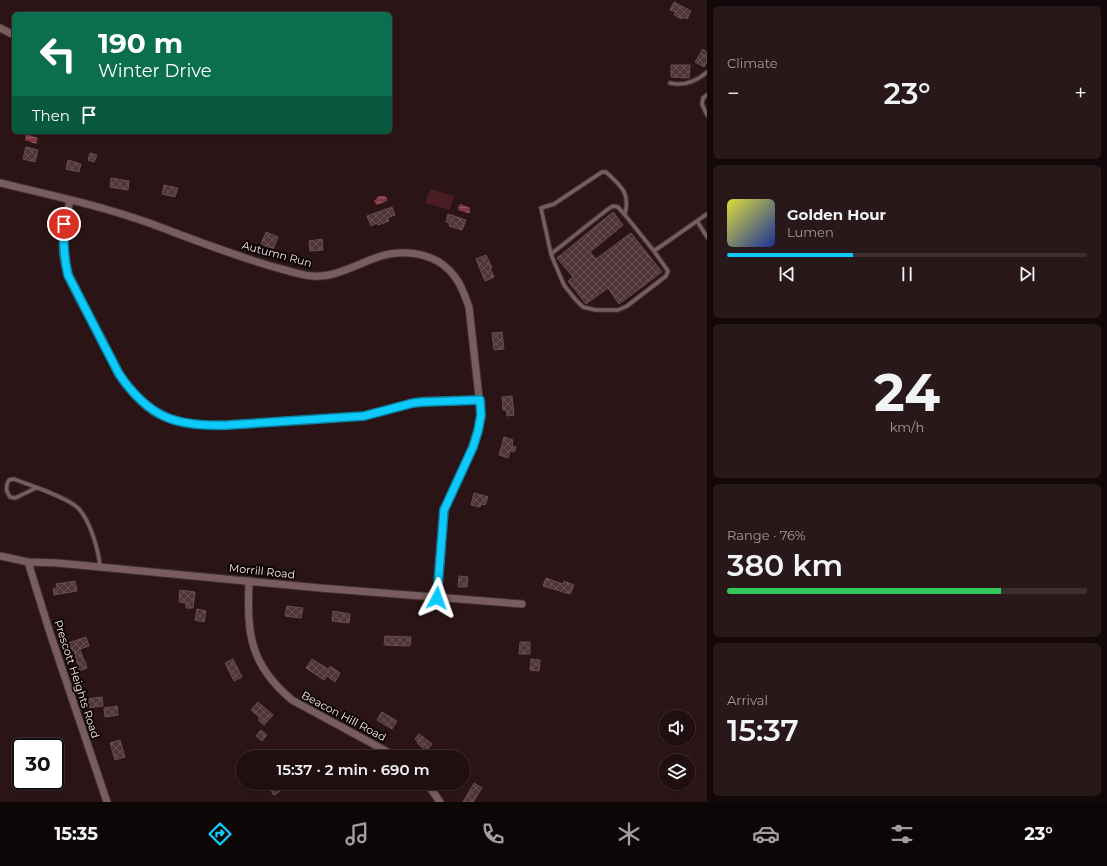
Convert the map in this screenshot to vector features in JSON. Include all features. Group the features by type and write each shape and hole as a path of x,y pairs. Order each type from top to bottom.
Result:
{"street":[{"path":"0,28 12,34"},
{"name":"Autumn Run","path":"0,183 127,215 263,264 308,275 313,276 330,274 395,252 412,253 428,257 443,265 455,276 464,291 469,307 481,415 473,447 444,510 437,598"},
{"path":"70,200 64,224 63,242 64,259 68,275 119,374 140,401 169,419 185,424 228,425 364,416 413,403 480,400"},
{"name":"Morrill Road","path":"0,556 28,562 100,567 437,598 522,604"},
{"name":"Prescott Heights Road","path":"28,562 50,633 107,802"},
{"name":"Beacon Hill Road","path":"249,581 248,613 253,646 260,662 275,685 292,700 306,709 384,750"},
{"path":"432,790 440,802"}],"lane":[{"path":"670,83 678,84 693,81 700,78 707,72"},
{"path":"707,95 703,98 702,104 707,115"},
{"path":"551,254 608,209 613,206 618,208 654,251 668,271 666,276 627,306 618,310 608,311 583,307 579,303 564,285 551,254 540,208 554,204 602,172 606,172 625,191 627,205 625,215"},
{"path":"654,251 707,214"},
{"path":"697,221 707,237"},
{"path":"36,488 14,498 10,497 6,491 6,486 9,480 14,479 59,497 79,508 90,528 99,556 100,567"}],"shaded area":[{"path":"26,134 38,138 36,144 25,140"},
{"path":"430,189 454,196 450,210 425,203"},
{"path":"379,196 385,196 387,201 377,205 374,201"},
{"path":"461,204 470,208 470,213 458,210 459,205"}],"building":[{"path":"674,2 691,11 687,19 683,17 682,19 674,15 676,12 670,10"},
{"path":"703,49 707,52 707,62 704,67 695,62"},
{"path":"671,65 690,65 689,78 671,77"},
{"path":"26,147 38,150 35,162 23,159"},
{"path":"90,153 97,155 94,162 88,160"},
{"path":"68,160 81,164 79,172 66,169"},
{"path":"111,178 129,181 128,190 110,187"},
{"path":"164,185 178,188 175,197 162,194"},
{"path":"392,207 395,215 387,218 389,221 378,225 377,223 371,226 367,216"},
{"path":"613,212 623,225 590,252 596,259 631,233 662,272 619,304 608,288 586,304 568,281 573,277 557,258"},
{"path":"448,214 466,220 462,230 449,226 450,223 446,222"},
{"path":"266,232 278,237 273,249 261,244"},
{"path":"322,239 323,250 310,251 309,241"},
{"path":"486,255 494,277 485,281 476,259"},
{"path":"502,332 504,349 494,350 492,333"},
{"path":"512,396 514,415 507,416 506,410 503,410 502,397"},
{"path":"504,437 513,440 512,446 516,447 514,452 510,451 508,458 499,455"},
{"path":"474,493 488,497 485,505 481,504 480,507 471,505"},
{"path":"459,576 468,577 467,587 458,587"},
{"path":"546,578 563,584 564,581 574,585 570,594 543,586"},
{"path":"75,581 77,591 54,595 53,589 57,588 56,584"},
{"path":"180,590 195,592 193,608 186,608 186,603 179,602"},
{"path":"287,606 303,608 301,618 285,616"},
{"path":"197,609 206,611 204,622 195,620"},
{"path":"333,611 350,614 349,623 332,621"},
{"path":"385,636 411,637 410,646 384,645"},
{"path":"86,637 89,646 80,649 87,668 79,671 74,650 71,651 68,643"},
{"path":"520,642 530,642 530,654 519,654"},
{"path":"233,659 242,677 234,681 225,663"},
{"path":"312,659 328,669 330,666 340,673 335,682 327,676 324,680 306,668"},
{"path":"531,659 540,660 539,671 530,670"},
{"path":"102,697 103,706 87,708 86,699"},
{"path":"258,702 273,715 264,725 258,720 260,718 251,710"},
{"path":"117,706 118,715 105,717 104,708"},
{"path":"382,712 397,721 392,729 377,720"},
{"path":"261,730 267,735 262,741 256,736"},
{"path":"419,734 432,744 427,750 425,750 415,739"},
{"path":"120,740 125,757 115,760 110,743"},
{"path":"474,783 482,788 473,802 463,802 470,790"},
{"path":"271,790 282,790 274,795"}],"route":[{"path":"64,224 64,259 68,275 119,374 140,401 169,419 185,424 228,425 364,416 413,403 480,400 481,415 473,447 444,510 437,598"}]}
